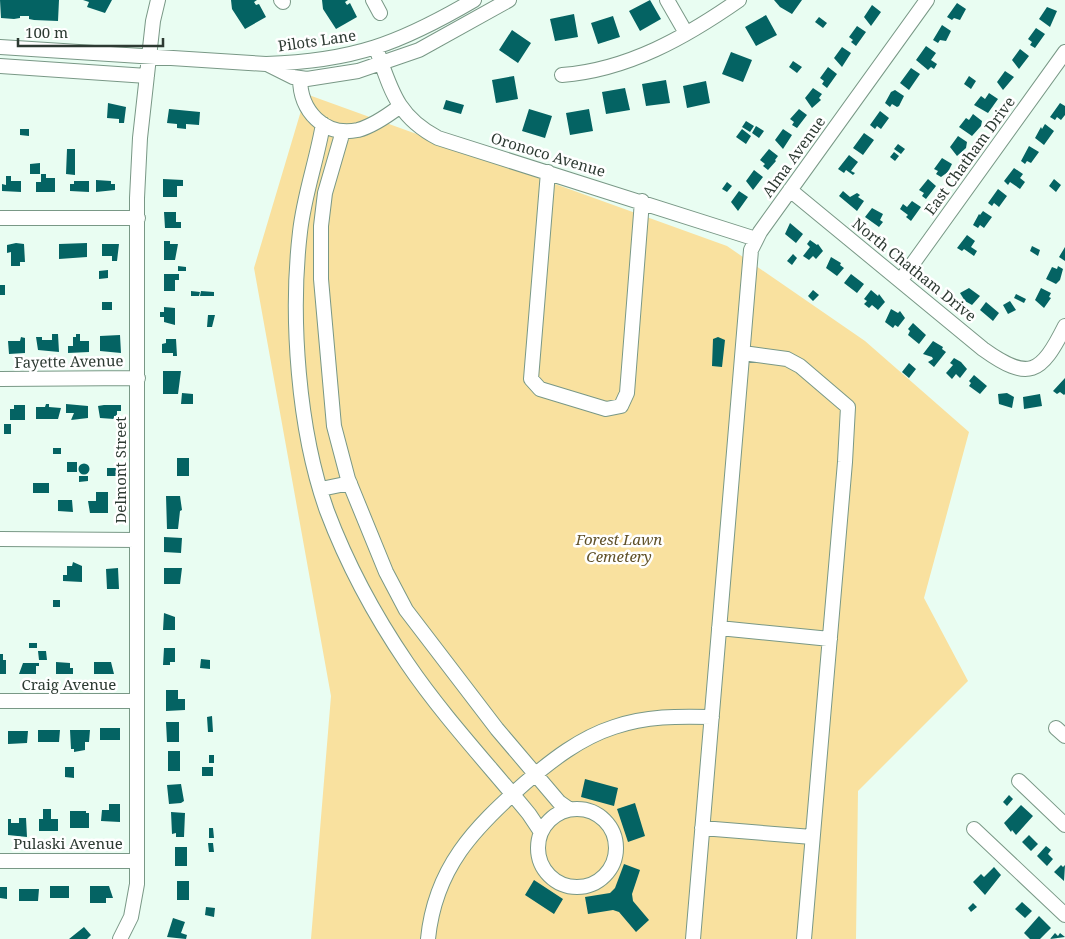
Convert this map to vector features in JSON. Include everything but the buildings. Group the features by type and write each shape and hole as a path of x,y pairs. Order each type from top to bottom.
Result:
{"street":[{"name":"Delmont Street","path":"120,939 133,908 137,884 138,218 140,138 153,21 158,0"},
{"path":"373,0 380,13"},
{"name":"Pilots Lane","path":"266,64 323,60 376,48 412,34 474,0"},
{"name":"Pilots Lane","path":"266,64 300,78 332,76 382,64 431,44 509,0"},
{"path":"667,0 686,33"},
{"path":"562,74 601,70 626,62 686,33 738,0"},
{"name":"Alma Avenue","path":"693,939 751,250 756,239 790,190 927,0"},
{"path":"0,47 266,64"},
{"name":"Oronoco Avenue","path":"376,48 399,108 416,124 438,138 642,201 756,239"},
{"name":"East Chatham Drive","path":"901,280 1065,52"},
{"path":"0,66 147,76"},
{"path":"300,78 302,100 313,116 323,124 343,131 358,130 373,125 399,108"},
{"path":"323,124 307,189 300,233 296,334 305,416 327,510 353,571 373,609 406,662 440,708 513,794 541,832"},
{"path":"343,131 332,164 321,226 321,279 334,426 350,483 386,572 406,610 441,659 559,802 569,809"},
{"path":"315,160 332,164"},
{"path":"548,172 531,379 540,389 606,409 621,406 627,393 642,201"},
{"name":"North Chatham Drive","path":"790,190 983,349 1008,366 1020,369 1030,368 1042,363 1053,351 1065,326"},
{"path":"0,218 138,218"},
{"path":"743,353 787,359 804,369 848,407 804,939"},
{"name":"Fayette Avenue","path":"0,379 138,378"},
{"path":"321,489 350,483"},
{"path":"0,539 137,540"},
{"path":"719,628 830,639"},
{"name":"Craig Avenue","path":"0,701 137,701"},
{"path":"428,939 434,903 454,859 491,813 536,774 577,743 614,727 652,718 712,717"},
{"path":"1019,781 1065,825"},
{"path":"569,809 592,812 609,826 616,848 612,864 602,878 592,884 569,886 549,875 538,855 541,832 552,817 569,809"},
{"path":"702,828 812,837"},
{"path":"974,829 1065,915"},
{"name":"Pulaski Avenue","path":"0,861 137,860"}],"green space":[{"name":"Forest Lawn Cemetery","path":"306,94 727,246 865,341 969,432 924,598 968,681 858,791 856,939 311,939 331,696 254,268"}]}
